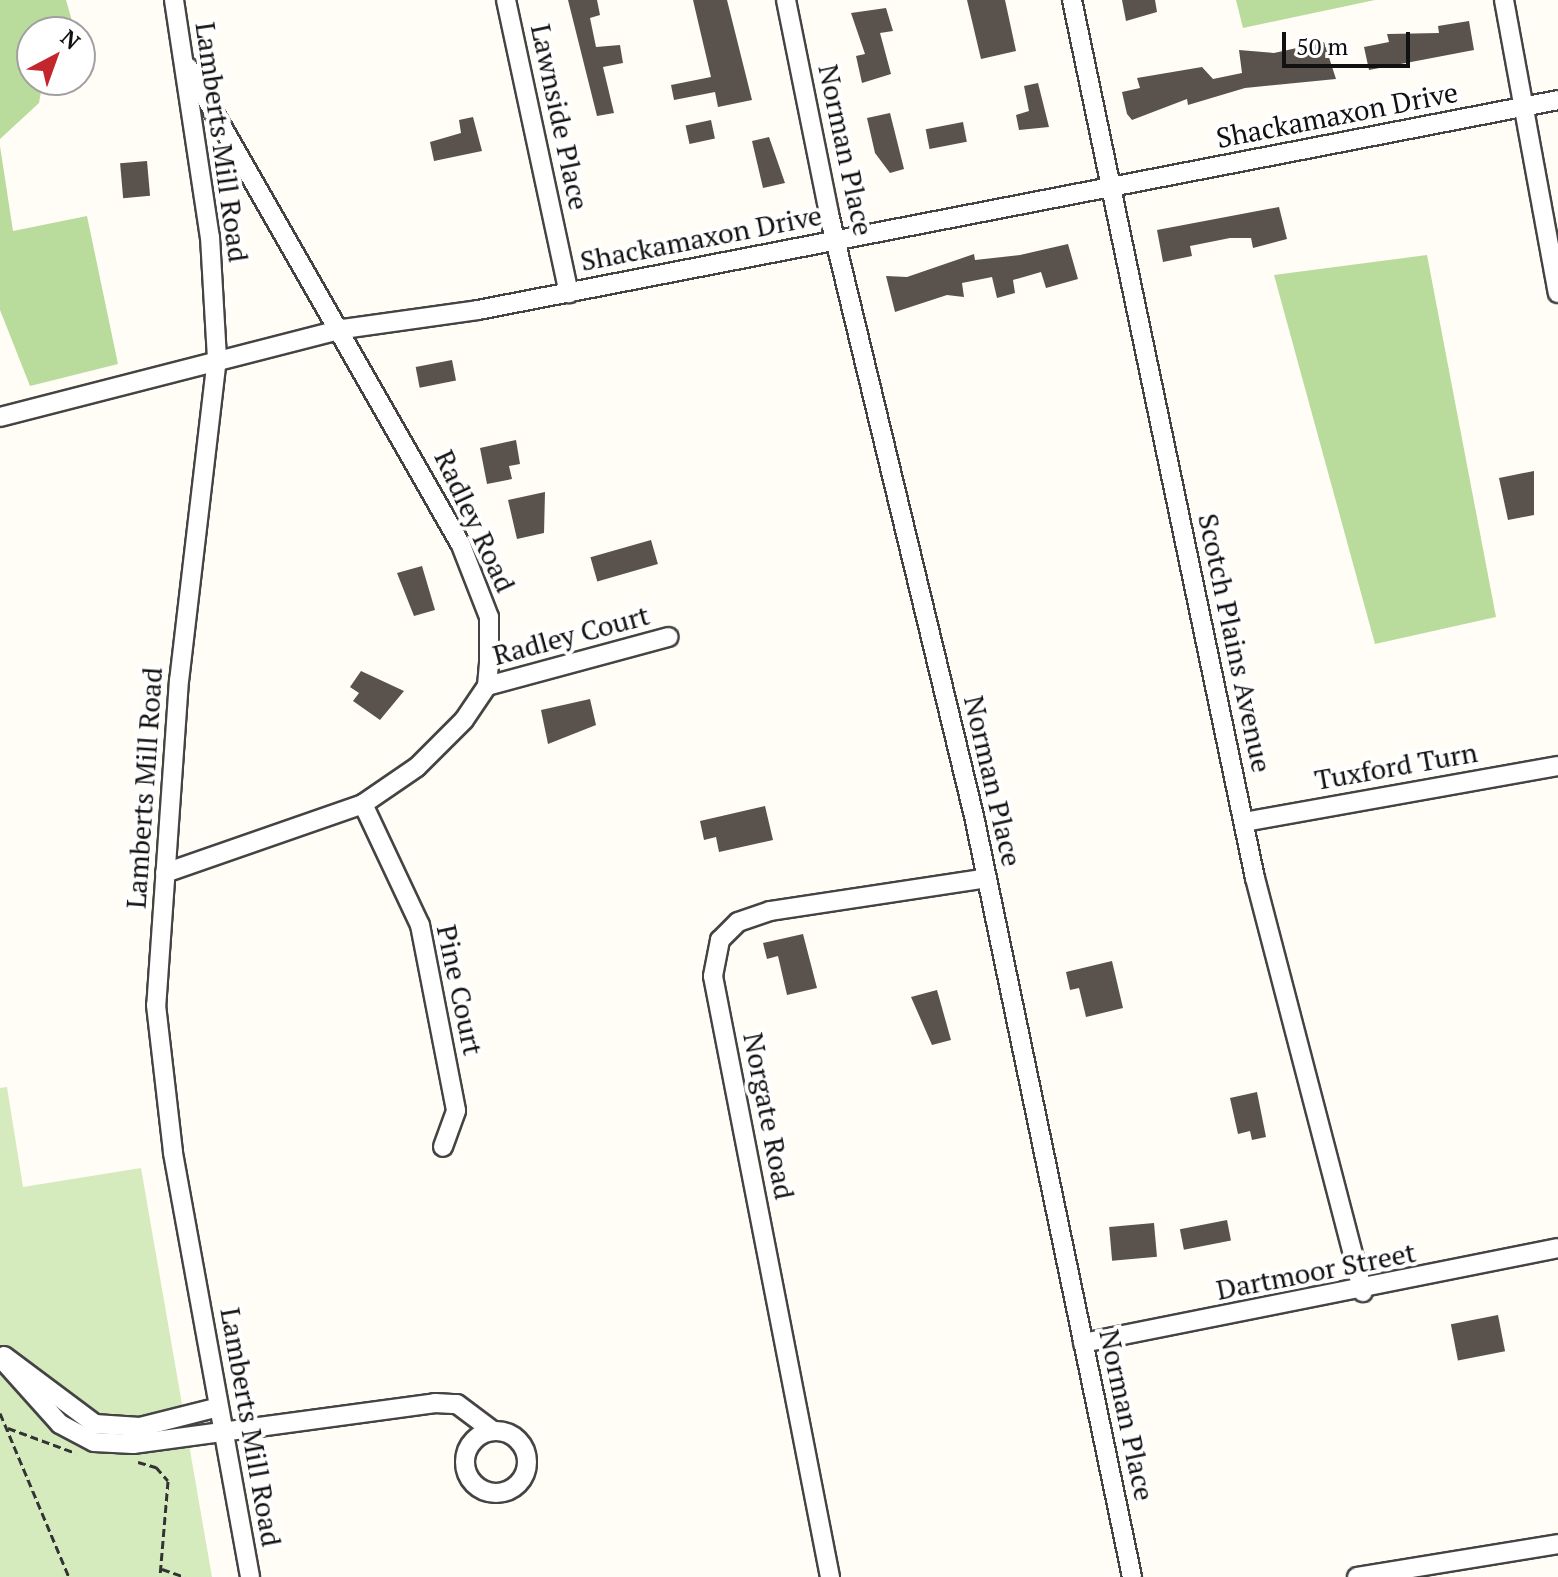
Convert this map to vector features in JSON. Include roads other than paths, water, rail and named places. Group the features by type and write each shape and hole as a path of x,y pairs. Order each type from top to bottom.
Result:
{"street":[{"name":"Lamberts Mill Road","path":"174,0 210,237 217,358 179,680 156,1005 173,1153 250,1577"},
{"name":"Lawnside Place","path":"506,0 569,293"},
{"name":"Norman Place","path":"786,0 836,241 987,878 1132,1577"},
{"name":"Scotch Plains Avenue","path":"1072,0 1244,822 1363,1292"},
{"path":"1504,0 1558,293"},
{"name":"Radley Road","path":"183,58 343,329 461,545 489,617 487,686"},
{"name":"Shackamaxon Drive","path":"0,417 217,358 343,329 569,293 1558,100"},
{"name":"Radley Court","path":"487,686 669,637"},
{"path":"165,873 363,804 417,767 487,686"},
{"name":"Tuxford Turn","path":"1244,822 1558,766"},
{"name":"Pine Court","path":"363,804 420,925 456,1111 443,1147"},
{"name":"Norgate Road","path":"830,1577 713,976 720,940 738,922 770,911 987,878"},
{"name":"Dartmoor Street","path":"1083,1343 1363,1292 1558,1248"},
{"path":"0,1356 95,1424 140,1427 219,1407"},
{"path":"0,1356 60,1424 94,1442 133,1444 223,1428 435,1403 457,1404 493,1431"},
{"path":"1357,1577 1558,1544"}]}
